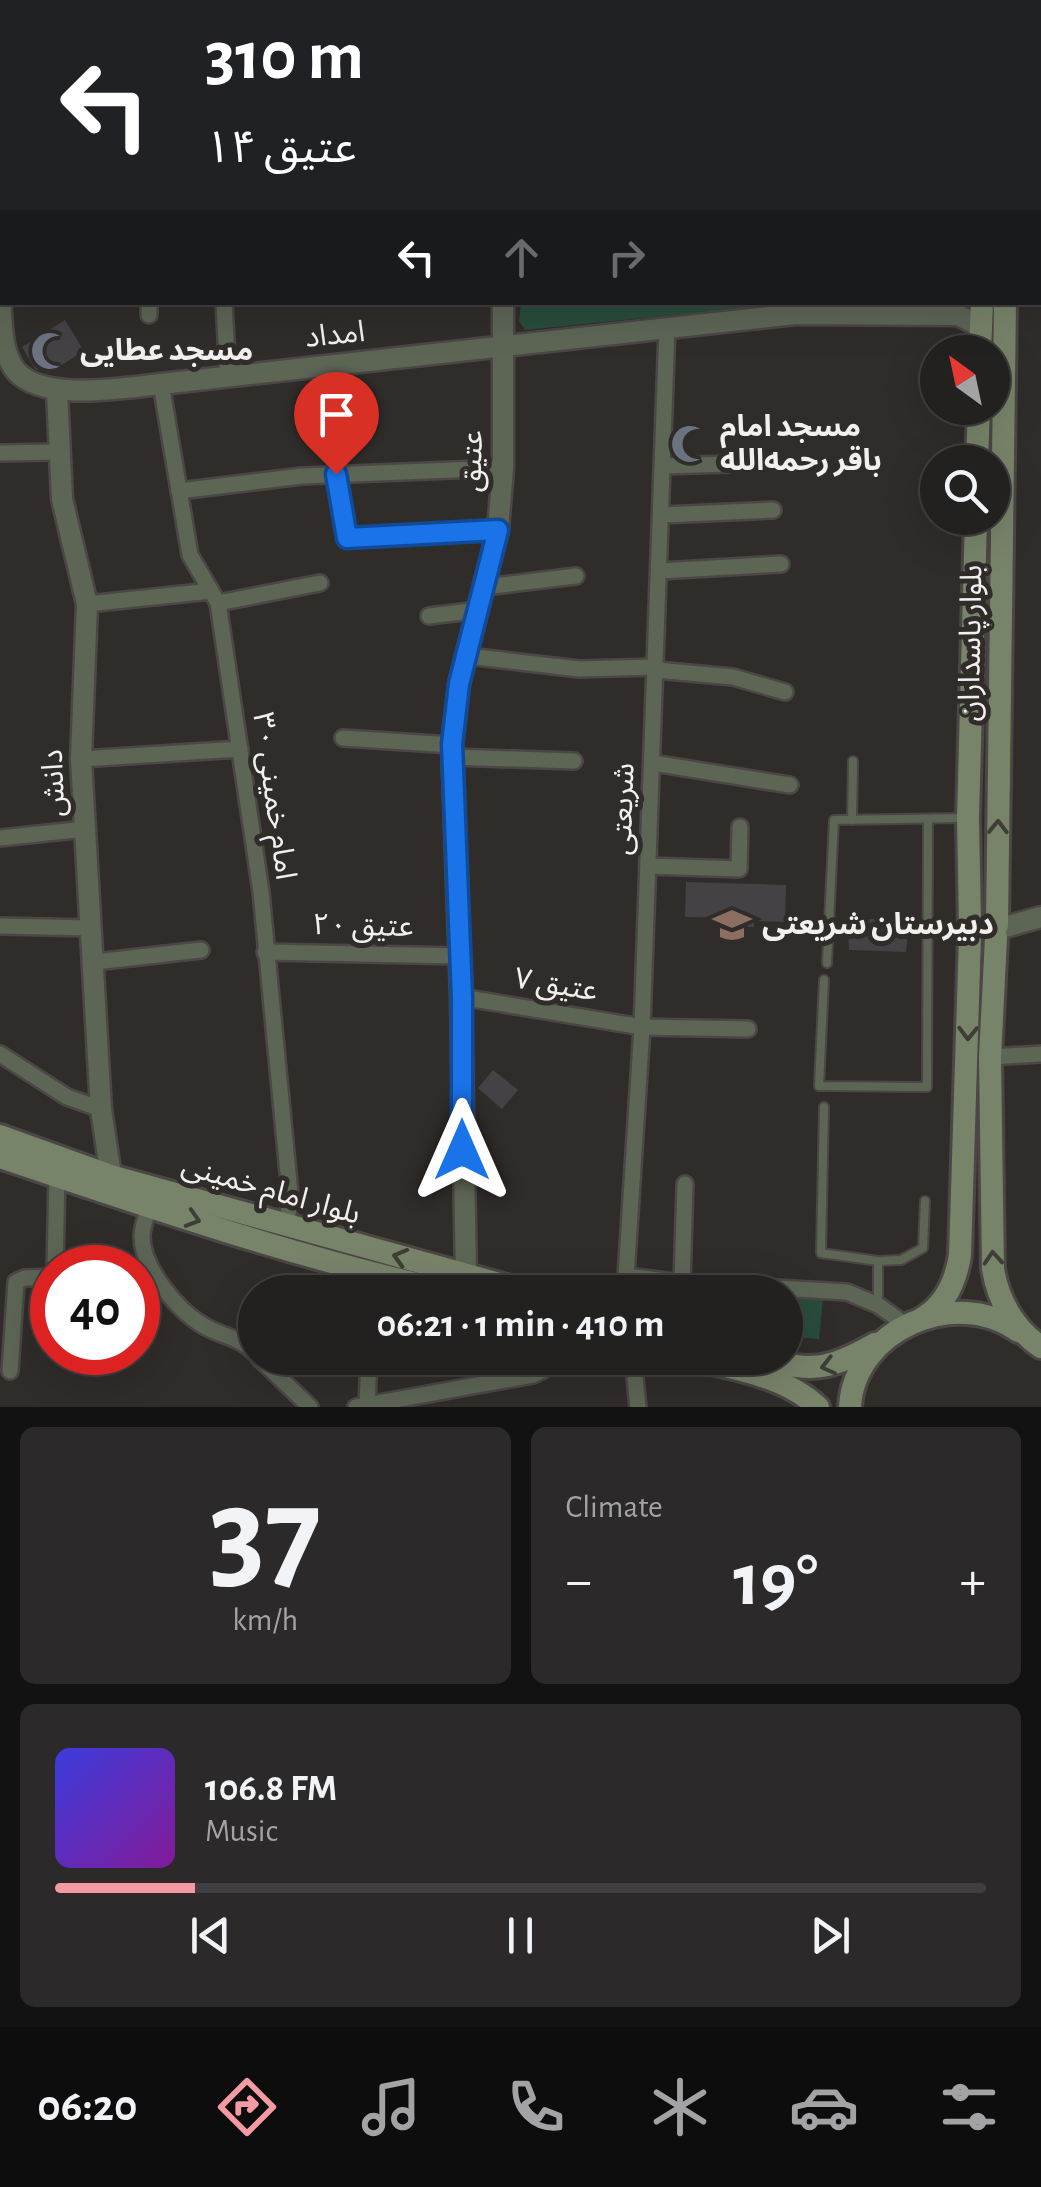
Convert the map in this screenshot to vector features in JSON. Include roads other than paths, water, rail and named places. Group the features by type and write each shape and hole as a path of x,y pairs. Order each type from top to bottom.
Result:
{"main road":[{"path":"981,335 982,305"},
{"name":"بلوار پاسداران","path":"1005,305 997,931 990,1057 993,1268 1000,1299 1039,1347"},
{"name":"بلوار پاسداران","path":"850,1407 865,1362 907,1326 937,1310 960,1255 970,931 968,818 976,535"},
{"path":"970,931 976,919 986,917 997,931"},
{"name":"بلوار امام خمینی","path":"0,1136 111,1176 287,1226 427,1275"},
{"name":"بلوار امام خمینی","path":"0,1157 353,1275"},
{"path":"803,1368 842,1364 907,1326 952,1312 982,1315 1010,1325 1039,1347"},
{"path":"733,1375 818,1407"}],"street":[{"name":"امداد","path":"1,305 8,376 57,390 161,384 666,328 778,309 958,315 981,326"},
{"path":"224,305 228,377"},
{"name":"عتیق","path":"461,1275 462,997 453,751 459,684 498,530 503,468 504,305"},
{"name":"شریعتی","path":"627,1275 642,1027 666,328"},
{"name":"امام خمینی ۳۰","path":"161,384 190,555 215,597 240,748 261,892 290,1194 287,1226"},
{"name":"دانش","path":"57,390 62,499 87,604 81,759 101,1109 111,1176"},
{"path":"0,453 58,452"},
{"path":"663,466 765,462"},
{"path":"180,490 336,474 503,468"},
{"path":"336,474 347,538 498,530"},
{"path":"662,515 773,510"},
{"path":"660,571 781,564"},
{"path":"485,586 576,576"},
{"path":"87,604 215,597 320,583"},
{"path":"430,616 479,610"},
{"path":"468,656 579,669 656,669 733,677 785,692"},
{"path":"344,738 574,761"},
{"path":"81,759 240,748"},
{"path":"652,764 790,785"},
{"path":"648,866 740,868 740,828"},
{"path":"0,838 86,830"},
{"path":"997,931 1041,918"},
{"path":"0,926 92,928"},
{"path":"94,962 201,950"},
{"name":"عتیق ۲۰","path":"265,952 460,956"},
{"name":"عتیق ۷","path":"462,997 642,1027 748,1029"},
{"path":"0,1054 67,1097 101,1109"},
{"path":"990,1057 1041,1054"},
{"path":"56,1245 57,1176"},
{"path":"682,1275 684,1184"},
{"path":"149,1206 142,1237 153,1273 186,1316 238,1339"},
{"path":"10,1371 16,1282 30,1278"},
{"path":"803,1290 847,1292 878,1304 907,1326"},
{"path":"277,1375 310,1407"},
{"path":"366,1406 369,1375"},
{"path":"356,1407 533,1375"},
{"path":"635,1375 638,1407"}],"lane":[{"path":"852,820 853,761"},
{"path":"827,962 834,820 968,818"},
{"path":"824,980 819,1086 927,1087 928,820"},
{"path":"824,1107 820,1253 901,1260 923,1248 924,1202"},
{"path":"878,1261 878,1304"}],"place":[{"name":"مسجد عطایی","path":"50,351"},
{"name":"مسجد امام باقر رحمه‌الله","path":"690,444"},
{"name":"دبیرستان شریعتی","path":"732,925"}]}
